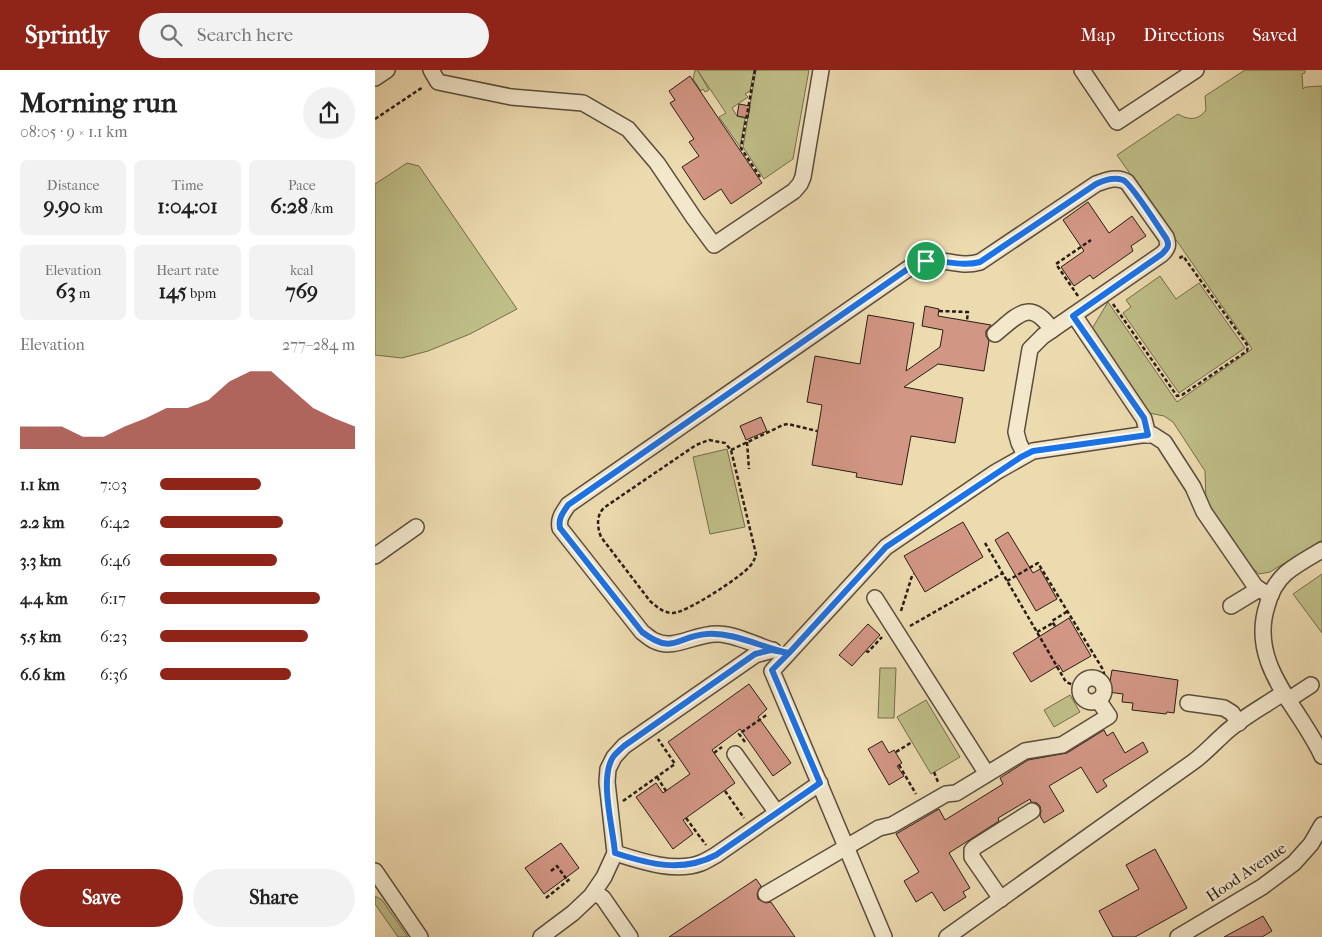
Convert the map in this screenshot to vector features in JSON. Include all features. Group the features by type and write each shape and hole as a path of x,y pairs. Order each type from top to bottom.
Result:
{"street":[{"path":"375,78 387,70"},
{"path":"433,74 438,82 511,97 583,103 628,129 657,163 714,245 794,191 800,184 803,177 821,70"},
{"path":"1082,70 1117,122 1196,70"},
{"path":"789,653 771,650 742,639 720,634 704,634 674,644 654,641 642,632 560,528 559,522 568,505 912,266 926,261 938,260 960,264 980,262 1096,184 1115,179 1127,182 1168,242 1168,248 1110,299 1073,316 1037,341 1030,349 1016,432 1016,438 1025,455"},
{"path":"995,334 1017,316 1030,312 1037,313 1052,330"},
{"path":"1073,316 1144,418 1148,435"},
{"path":"884,937 772,670 886,547 997,472 1033,451 1148,435 1153,435 1164,442 1193,487 1204,512 1265,592 1263,633 1266,658 1286,697 1322,756"},
{"path":"375,556 416,527"},
{"path":"1231,606 1265,592 1276,585 1286,573 1322,550"},
{"path":"875,598 892,632 987,774"},
{"path":"541,937 573,913 594,892 604,877 615,853 607,782 608,769 613,757 624,746 755,654 771,650"},
{"path":"1089,678 1099,680 1104,690 1098,700 1091,702 1085,700 1080,688 1083,682 1089,678"},
{"path":"947,937 1193,762 1239,723 1311,684"},
{"path":"766,894 879,828 892,825 945,794 956,793 1025,751 1062,745 1109,716 1098,700"},
{"path":"1189,703 1224,708 1232,713 1239,723"},
{"path":"740,748 777,813"},
{"path":"615,853 675,866 700,863 820,783"},
{"path":"1001,899 973,856 972,850 975,846 1032,812"},
{"name":"Hood Avenue","path":"1178,937 1262,886 1294,863 1311,844 1322,825"},
{"path":"376,874 420,937"},
{"path":"594,892 603,898 629,937"}],"path":[{"path":"755,70 741,148 760,176"},
{"path":"375,119 433,74"},
{"path":"1083,302 1056,264 1091,240"},
{"path":"1110,299 1177,396 1182,396 1247,351 1248,346 1183,256 1172,263"},
{"path":"1110,299 1121,299"},
{"path":"939,311 968,312 967,320"},
{"path":"731,450 783,425 788,424 817,431"},
{"path":"715,440 725,443 731,450 756,554 755,558 743,573 687,609 675,613 662,611 650,601 601,537 598,530 601,510 703,442 715,440"},
{"path":"747,442 749,469"},
{"path":"985,543 1066,682 1080,688"},
{"path":"1007,581 1038,562 1103,670 1103,676 1099,680"},
{"path":"866,651 897,627 914,574"},
{"path":"892,632 1003,574"},
{"path":"1037,632 1054,625 1052,621 1068,611"},
{"path":"740,748 739,734 768,714"},
{"path":"609,811 675,764 650,728"},
{"path":"896,752 912,742"},
{"path":"899,765 919,796"},
{"path":"657,777 666,791"},
{"path":"725,791 752,830"},
{"path":"686,818 713,856"},
{"path":"546,898 570,880 557,866 551,871"}],"shaded area":[{"path":"695,70 754,70 750,91 745,94 748,97 732,108 737,116 745,118 740,147 719,117 726,113 698,71 709,90 705,92 703,89 701,91 693,79"},
{"path":"756,70 809,70 793,159 764,179 743,147"},
{"path":"1245,70 1305,70 1305,73 1302,74 1303,89 1305,87 1322,86 1322,540 1270,572 1259,574 1249,565 1206,502 1205,471 1173,422 1164,416 1149,413 1090,332 1108,302 1177,402 1252,349 1117,155 1178,114 1189,118 1200,116 1206,110 1205,96"},
{"path":"407,163 419,166 517,309 470,334 428,351 402,358 375,355 375,184"},
{"path":"1160,276 1176,299 1199,283 1245,348 1179,393 1123,313 1131,307 1126,300"},
{"path":"727,449 745,527 710,534 693,457"},
{"path":"1322,574 1322,633 1293,594"},
{"path":"880,668 896,668 894,718 878,718"},
{"path":"1070,695 1080,712 1054,727 1044,710"},
{"path":"926,700 960,757 931,774 897,717"},
{"path":"375,896 382,900 408,937 398,937 375,904"}],"building":[{"path":"690,76 762,183 731,204 721,189 704,200 682,167 699,156 689,142 694,139 670,103 675,100 669,91"},
{"path":"739,104 750,106 748,118 737,116"},
{"path":"1088,202 1109,233 1132,216 1146,236 1131,246 1133,251 1093,279 1090,275 1074,286 1061,267 1084,251 1063,220"},
{"path":"925,306 939,309 938,316 991,325 986,331 989,341 984,371 938,364 904,387 963,398 955,443 911,436 902,485 856,477 857,473 812,465 822,405 807,402 815,356 860,364 868,315 914,323 906,371 940,347 943,330 922,326"},
{"path":"761,417 767,431 746,440 740,426"},
{"path":"963,522 983,557 925,592 904,556"},
{"path":"1008,532 1033,573 1040,569 1057,599 1036,611 995,540"},
{"path":"1069,618 1091,656 1063,672 1059,665 1031,682 1013,653"},
{"path":"868,624 880,635 852,666 839,655"},
{"path":"1112,670 1178,680 1174,713 1167,712 1166,714 1132,710 1133,703 1122,702 1123,694 1108,692"},
{"path":"749,684 767,709 758,717 791,763 773,776 740,729 712,750 735,783 683,820 693,834 673,849 636,797 656,783 663,793 690,774 668,742"},
{"path":"1104,730 1107,736 1113,732 1125,753 1143,742 1148,752 1103,780 1107,786 1097,793 1081,767 1049,786 1064,811 1044,823 1040,816 1040,806 1037,803 1031,802 1030,799 998,818 999,821 949,853 970,888 963,892 966,897 944,911 932,892 916,902 904,881 919,872 896,834 939,809 945,820 1003,784 1000,778 1028,760 1067,753"},
{"path":"882,741 889,753 894,750 902,763 897,766 904,776 889,785 868,749"},
{"path":"561,843 579,868 544,894 525,868"},
{"path":"1155,849 1187,908 1135,937 1113,937 1099,911 1139,889 1126,865"},
{"path":"756,879 761,886 757,894 758,899 766,903 771,902 795,937 669,937"},
{"path":"1263,916 1272,931 1262,937 1224,937"}],"route":[{"path":"926,261 912,266 568,505 562,515 559,522 560,528 642,632 654,641 674,644 704,634 720,634 742,639 771,650 789,653 772,670 820,783 716,855 700,863 683,866 668,865 615,853 614,834 607,797 608,769 613,757 624,746 755,654 771,650 789,653 886,547 1021,457 1033,451 1148,435 1144,418 1073,316 1168,248 1166,238 1127,182 1115,179 1096,184 980,262 960,264 938,260 926,261"}]}
